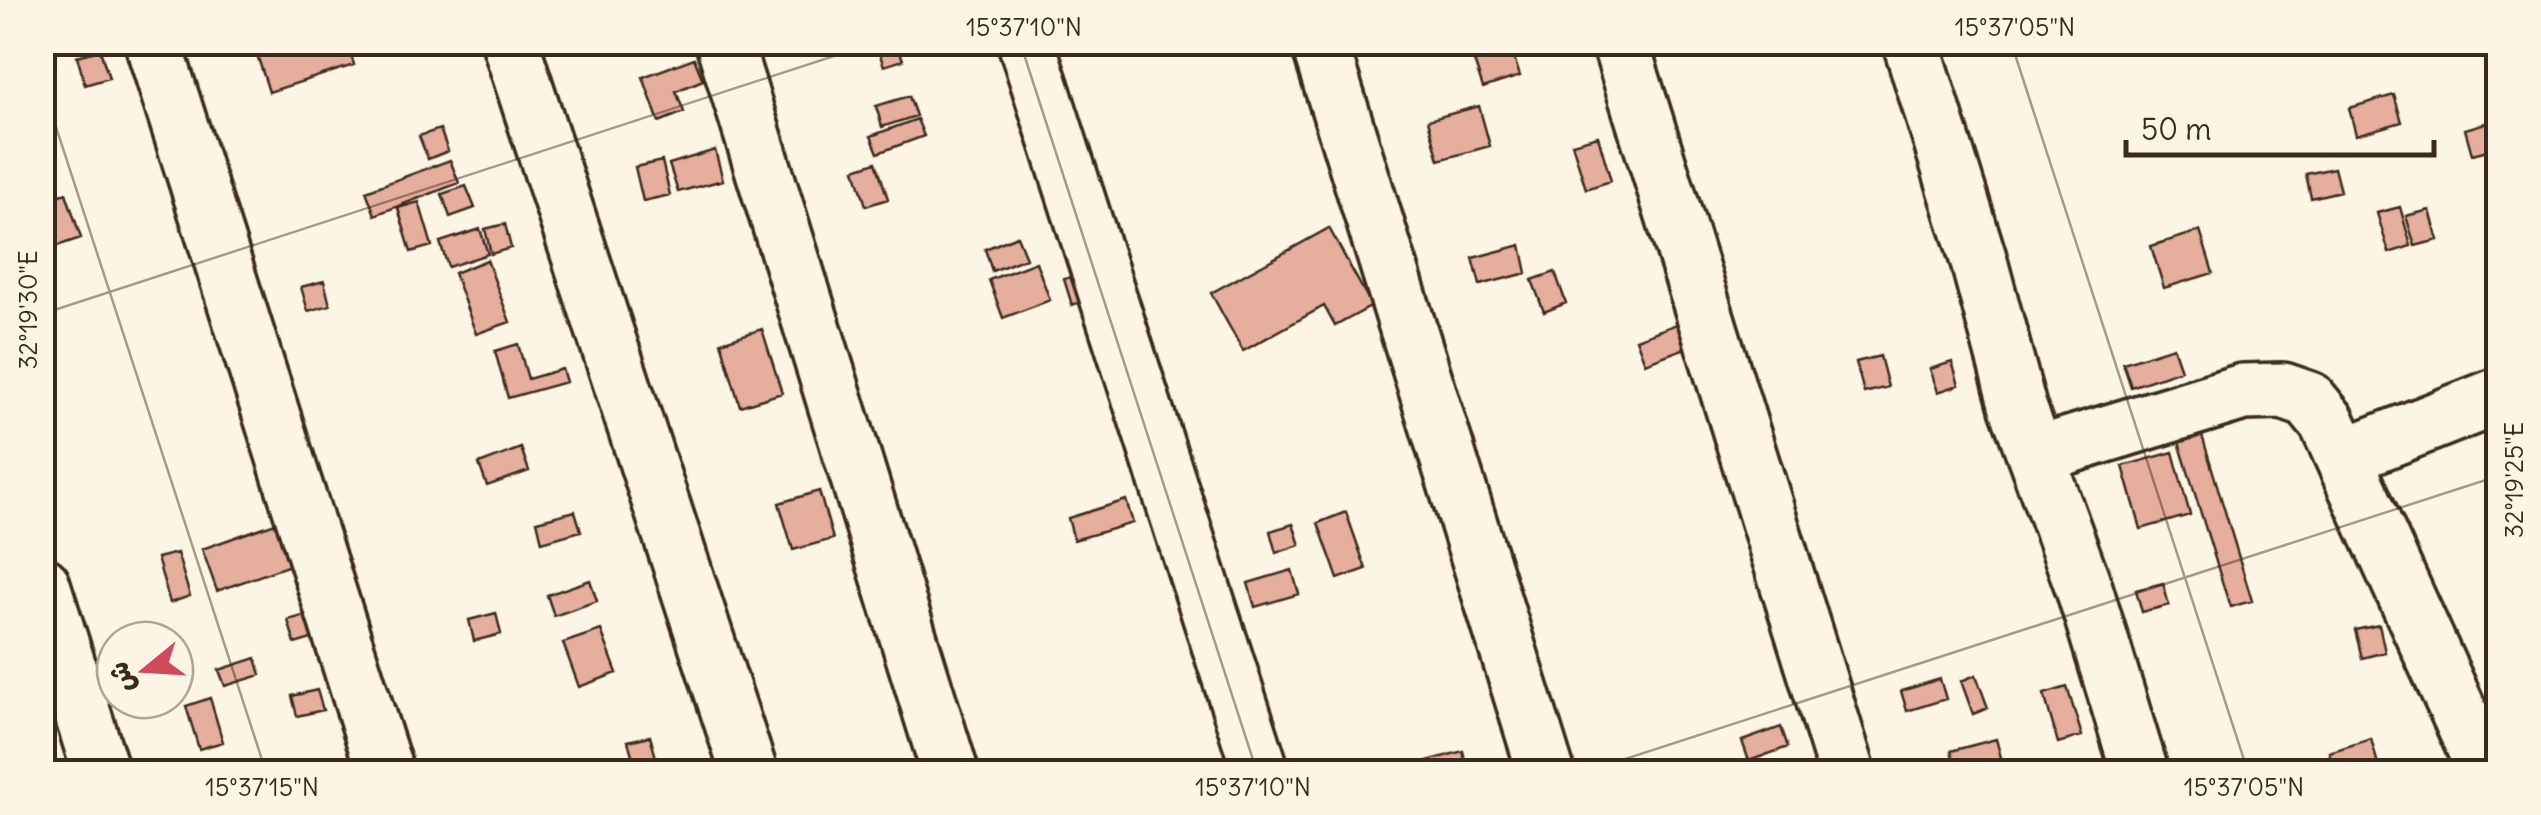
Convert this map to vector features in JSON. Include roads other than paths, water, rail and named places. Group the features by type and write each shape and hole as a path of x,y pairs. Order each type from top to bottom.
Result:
{"street":[{"path":"153,42 385,772"},
{"path":"510,42 750,772"},
{"path":"724,42 950,772"},
{"path":"1026,42 1261,772"},
{"path":"1320,42 1546,772"},
{"path":"1620,42 1847,772"},
{"path":"1911,42 1978,258 2018,407 2084,588 2140,772"},
{"path":"2037,455 2243,392 2284,391 2308,400 2327,422 2486,772"},
{"path":"2343,457 2498,396"},
{"path":"42,585 101,772"}]}
